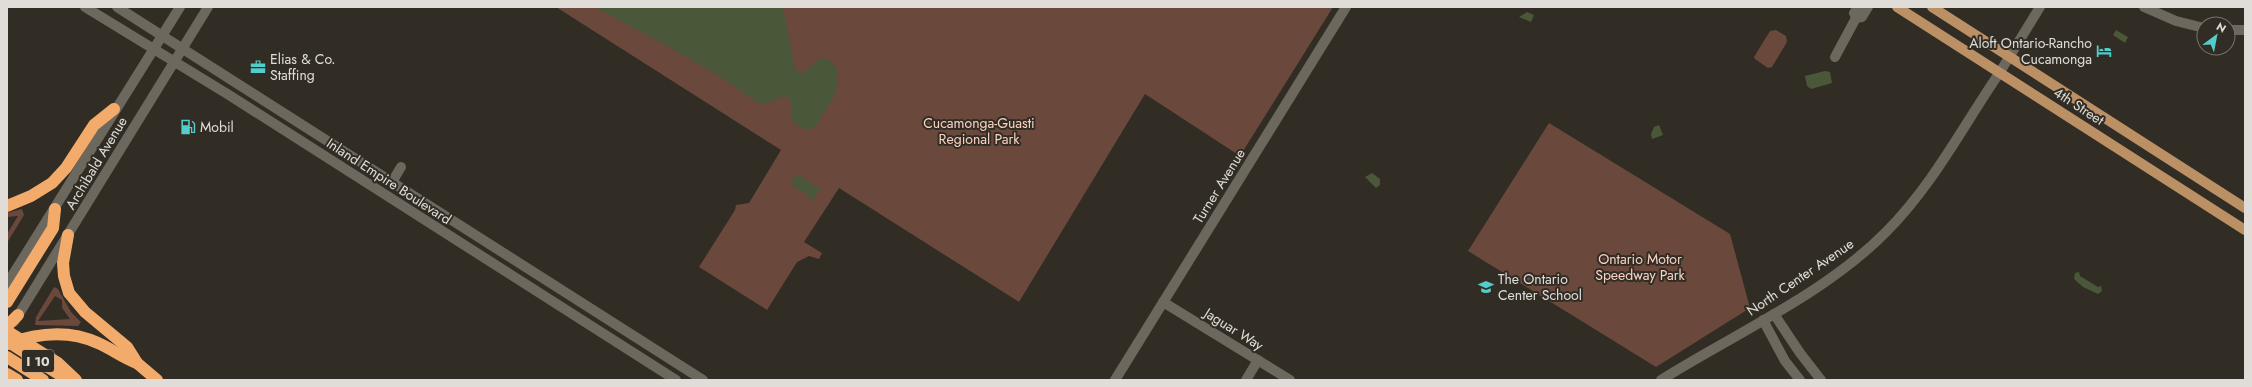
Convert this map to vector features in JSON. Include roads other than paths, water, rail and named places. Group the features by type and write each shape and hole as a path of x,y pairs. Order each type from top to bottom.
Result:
{"highway":[{"path":"7,206 31,196 59,176 94,125 114,110"},
{"path":"7,302 53,228 55,209"},
{"path":"68,235 63,263 64,276 69,293 85,312 127,347 137,363"},
{"path":"7,326 18,315"},
{"path":"7,332 58,363 76,380"},
{"path":"7,342 33,336 57,334 83,337 137,363 157,380"},
{"name":"I 10","path":"7,342 68,380"},
{"path":"7,357 43,380"},
{"path":"7,374 17,380"}],"main road":[{"name":"Inland Empire Boulevard","path":"85,7 676,380"},
{"name":"Inland Empire Boulevard","path":"117,7 703,380"},
{"name":"Archibald Avenue","path":"7,284 55,209 114,110 180,7"},
{"name":"Archibald Avenue","path":"7,332 208,7"},
{"name":"Turner Avenue","path":"1115,380 1346,7"},
{"path":"1834,57 1856,18 1854,13 1858,7"},
{"path":"1856,18 1862,17 1868,7"},
{"name":"4th Street","path":"1897,7 2245,230"},
{"name":"4th Street","path":"1932,7 2245,208"},
{"name":"North Center Avenue","path":"1661,380 1774,314 1845,267 1887,232 1923,189 2000,72 2040,7"},
{"path":"2144,7 2176,21 2196,26"},
{"path":"392,182 401,167"},
{"name":"Jaguar Way","path":"1163,302 1290,380"},
{"path":"1774,314 1800,354 1821,380"},
{"path":"1763,320 1785,361 1800,380"},
{"path":"1246,380 1258,360"}],"place":[{"name":"Aloft Ontario-Rancho Cucamonga","path":"2104,51"},
{"name":"Elias & Co. Staffing","path":"258,67"},
{"name":"Mobil","path":"188,127"},
{"name":"The Ontario Center School","path":"1486,287"}],"park label":[{"name":"Cucamonga-Guasti Regional Park","path":"979,132"},
{"name":"Ontario Motor Speedway Park","path":"1640,268"}]}
